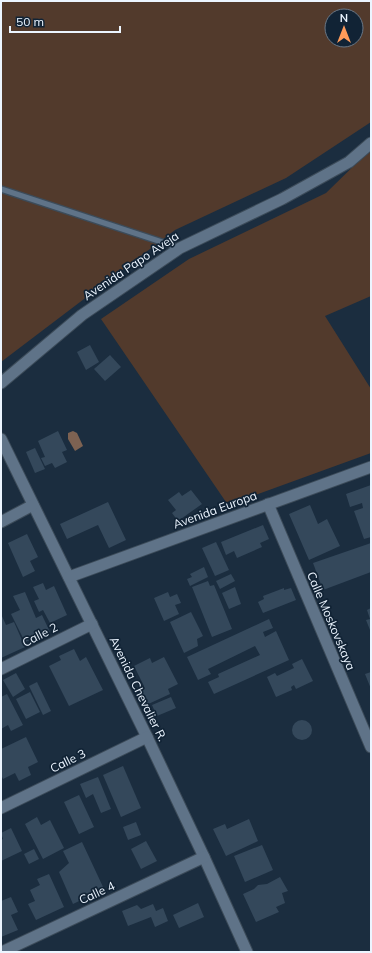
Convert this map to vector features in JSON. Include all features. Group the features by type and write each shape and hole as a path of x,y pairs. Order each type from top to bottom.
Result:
{"street":[{"name":"Avenida Papo Aveja","path":"1,383 82,315 180,248 282,199 349,162 371,143"},
{"name":"Avenida Chevalier R.","path":"1,439 147,737 247,952"},
{"name":"Avenida Europa","path":"69,577 371,467"},
{"name":"Calle Moskovskaya","path":"268,504 371,747"},
{"path":"1,522 33,505"},
{"name":"Calle 2","path":"1,669 92,624"},
{"name":"Calle 3","path":"1,808 147,737"},
{"name":"Calle 4","path":"2,952 204,857"}],"lane":[{"path":"1,189 180,248"}],"shaded area":[{"path":"1,1 371,1 371,122 286,178 175,230 1,362"},
{"path":"371,149 371,296 325,316 371,389 371,453 228,505 101,319 189,259 326,193"},
{"path":"73,431 77,433 83,446 75,451 68,439 68,433"}],"building":[{"path":"90,345 99,362 86,370 77,352"},
{"path":"110,355 121,367 105,381 94,369"},
{"path":"58,431 67,450 62,452 67,462 55,468 52,463 45,466 41,458 45,457 38,441"},
{"path":"35,448 45,469 35,473 26,452"},
{"path":"371,485 371,537 364,539 354,511 363,508 362,503 350,507 346,494"},
{"path":"191,490 202,504 178,521 172,513 176,510 168,500 179,492 182,496"},
{"path":"108,502 126,540 109,548 98,525 67,539 60,524"},
{"path":"310,505 318,524 327,519 340,546 309,560 289,514"},
{"path":"263,525 269,539 260,543 262,547 237,558 234,551 226,555 221,542"},
{"path":"27,534 38,557 30,561 35,571 23,577 8,543"},
{"path":"216,542 229,570 215,576 202,548"},
{"path":"371,543 371,572 323,590 313,563"},
{"path":"204,567 208,577 190,586 187,579 192,577 190,574"},
{"path":"231,574 235,581 220,589 216,581"},
{"path":"208,581 210,586 214,585 232,629 212,637 192,587"},
{"path":"43,583 46,590 54,586 67,615 50,623 43,610 39,612 34,601 39,599 33,587"},
{"path":"235,587 241,604 229,609 222,593"},
{"path":"284,588 284,590 291,588 296,600 263,613 258,602 264,599 263,596"},
{"path":"25,592 36,618 42,615 50,632 25,642 11,614 20,610 13,596"},
{"path":"168,592 170,597 177,594 181,603 175,605 179,614 164,621 154,598"},
{"path":"371,608 370,630 366,620 370,619 367,610"},
{"path":"191,612 203,636 197,639 198,646 184,653 170,622"},
{"path":"1,614 6,625 14,622 25,647 1,658"},
{"path":"269,619 273,628 263,632 265,637 276,631 289,660 214,694 208,682 219,677 218,674 260,655 255,646 208,669 211,674 198,680 187,657"},
{"path":"74,649 80,661 86,657 103,690 69,706 49,666 61,660 59,656"},
{"path":"164,657 178,684 168,689 170,694 144,706 136,690 144,686 134,666 150,658 152,663"},
{"path":"302,659 313,681 296,689 294,685 291,687 292,690 276,697 267,677 275,673 277,676 294,668 292,664"},
{"path":"371,672 371,689 365,674"},
{"path":"16,673 25,689 13,697 3,680"},
{"path":"37,682 51,711 43,715 29,686"},
{"path":"30,692 40,712 26,719 16,699"},
{"path":"7,694 23,725 11,731 8,725 1,729 1,697"},
{"path":"171,697 176,708 157,716 152,705"},
{"path":"302,720 309,723 312,730 309,737 302,740 295,737 292,730 295,723"},
{"path":"26,737 38,762 28,767 31,775 19,781 15,773 3,779 1,775 1,749"},
{"path":"123,766 141,808 121,817 103,775"},
{"path":"98,777 111,809 101,813 93,794 86,798 80,784"},
{"path":"79,795 94,827 79,834 64,802"},
{"path":"37,817 41,825 50,820 64,848 43,859 25,824"},
{"path":"249,819 258,841 226,856 213,829 225,824 227,829"},
{"path":"136,822 141,835 128,840 123,827"},
{"path":"11,828 22,851 1,861 1,840 3,839 1,833"},
{"path":"146,841 157,861 141,869 131,849"},
{"path":"82,842 104,889 73,904 59,872 69,863 63,851"},
{"path":"262,845 273,870 245,882 234,856"},
{"path":"34,849 39,859 29,864 24,854"},
{"path":"49,874 64,907 36,920 28,904 35,901 30,890 40,885 37,879"},
{"path":"280,877 288,891 282,893 285,903 276,907 279,912 256,922 243,894 254,889 258,885 267,884"},
{"path":"11,897 18,912 11,915 18,930 1,937 1,901"},
{"path":"198,903 204,917 179,928 173,915"},
{"path":"153,904 156,911 163,908 168,921 155,927 151,917 128,926 122,911 137,905 141,909"}]}
